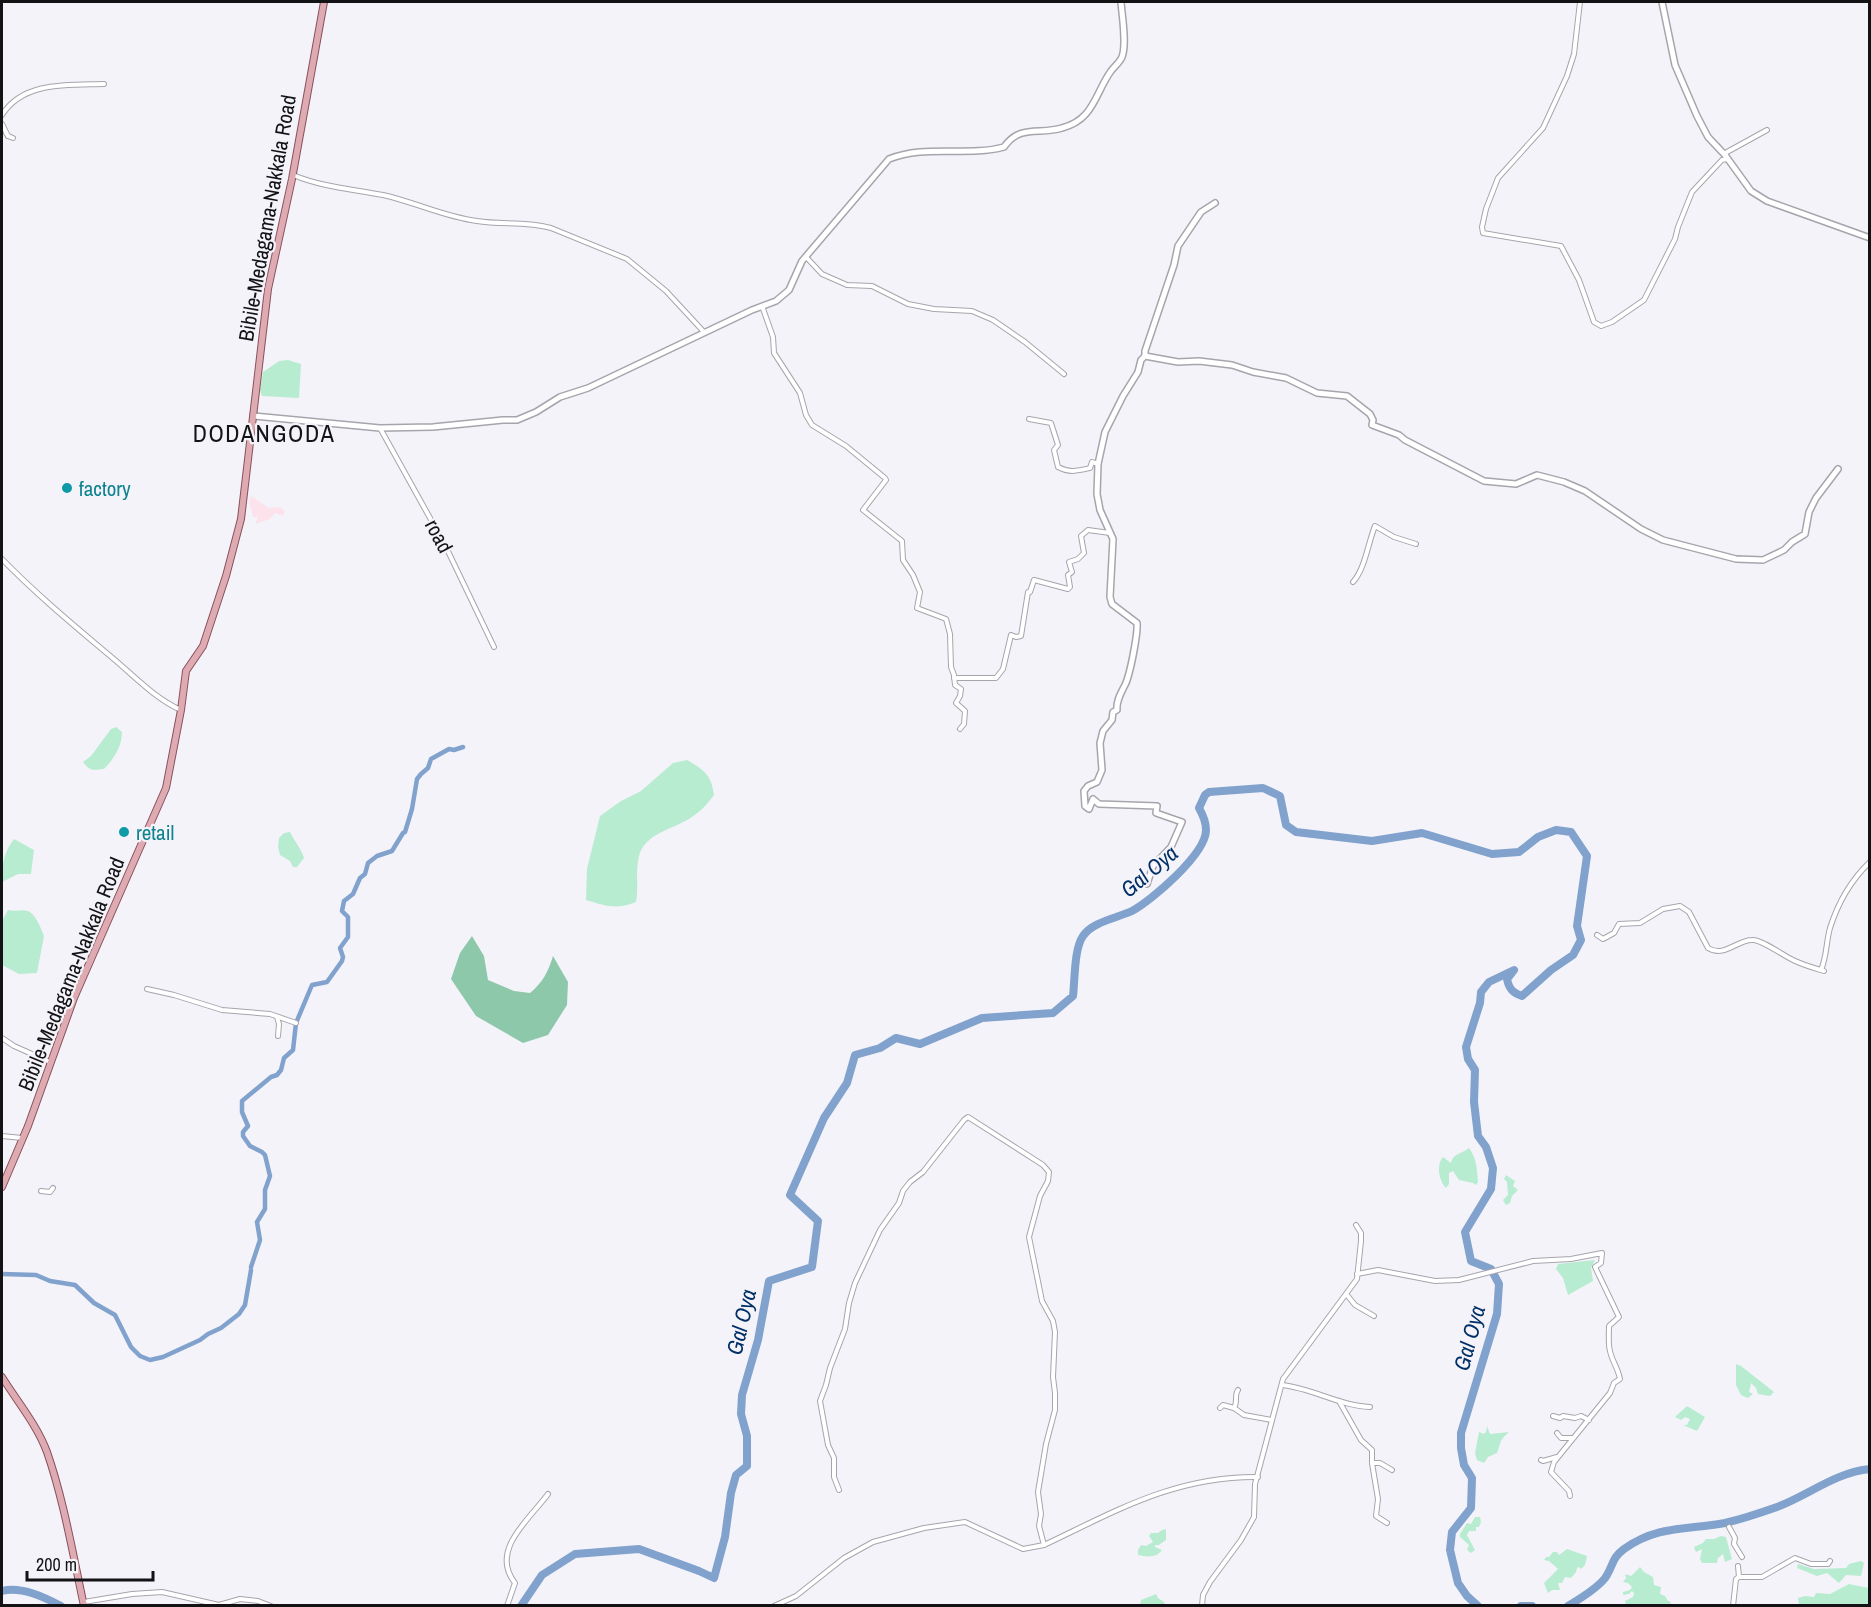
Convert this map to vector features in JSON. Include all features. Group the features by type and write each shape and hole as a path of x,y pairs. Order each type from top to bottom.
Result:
{"main road":[{"name":"Bibile-Medagama-Nakkala Road","path":"2,1187 23,1138 74,998 166,788 186,670 203,646 242,519 268,288 292,175 324,2"},
{"path":"253,416 380,428 433,427 523,418 560,397 588,388 704,332 776,301 789,290 806,257 889,159 907,154 940,151 993,150 1004,147 1011,137 1021,133 1064,128 1078,121 1093,107 1111,71 1123,56 1122,2"},
{"path":"1662,2 1680,80 1705,132 1751,191 1760,198 1869,238"},
{"path":"1147,884 1153,866 1171,847 1182,822 1156,813 1157,806 1099,804 1093,799 1089,809 1085,806 1084,791 1096,782 1102,770 1100,743 1103,731 1112,720 1113,712 1117,710 1120,692 1125,686 1132,651 1138,636 1137,623 1112,604 1110,597 1113,539 1100,510 1097,494 1098,464 1105,432 1145,356 1174,266 1178,246 1201,212 1215,203"},
{"path":"1145,356 1178,362 1199,361 1239,366 1253,372 1286,378 1317,393 1347,396 1370,414 1373,420 1372,425 1399,435 1484,481 1516,484 1537,475 1549,477 1585,491 1641,529 1664,540 1736,559 1763,560 1784,550 1805,534 1809,512 1816,498 1838,469"},
{"path":"2,1377 40,1436 47,1452 84,1604"}],"street":[{"path":"1580,2 1574,54 1567,76 1543,128 1498,178 1482,227 1483,233 1561,246 1579,280 1594,322 1601,326 1612,322 1644,300 1675,239 1692,192 1726,157 1727,152 1767,130"},
{"path":"2,115 8,105 44,87 105,84"},
{"path":"2,124 7,135 13,138"},
{"path":"292,175 340,189 384,195 452,217 496,223 538,224 550,228 617,254 631,262 666,291 704,332"},
{"path":"806,257 822,274 847,285 872,286 908,304 934,309 972,311 993,320 1025,342 1064,374"},
{"path":"762,306 773,337 774,353 800,393 808,420 812,425 846,446 886,480 863,510 902,541 903,560 913,574 920,592 917,608 946,619 950,634 954,685 961,689 956,703 965,711 964,724 960,729"},
{"path":"1029,419 1051,423 1058,445 1054,450 1058,467 1068,472 1090,468 1092,462 1098,464"},
{"name":"road","path":"380,428 445,545 494,647"},
{"path":"1353,582 1359,575 1375,526 1394,537 1416,544"},
{"path":"954,678 996,678 1003,669 1011,635 1021,636 1028,592 1034,580 1068,589 1070,586 1068,575 1072,572 1069,562 1078,559 1084,553 1081,536 1088,530 1111,533"},
{"path":"2,559 34,592 169,705 181,710"},
{"path":"1597,935 1603,939 1614,933 1619,924 1640,923 1663,909 1680,906 1689,912 1708,948 1713,951 1725,950 1750,939 1758,940 1793,960 1823,971 1830,929 1843,897 1856,876 1869,862"},
{"path":"147,989 234,1012 277,1016 296,1023"},
{"path":"277,1016 278,1036"},
{"path":"2,1038 50,1062"},
{"path":"838,1490 834,1477 834,1458 828,1445 820,1401 845,1329 855,1283 880,1230 899,1203 903,1191 923,1172 963,1120 968,1117 1043,1165 1049,1172 1029,1237 1042,1301 1053,1321 1055,1332 1053,1377 1055,1410 1046,1444 1038,1492 1041,1514 1039,1526 1044,1545"},
{"path":"2,1136 23,1138"},
{"path":"41,1191 50,1192 53,1188"},
{"path":"1202,1605 1203,1595 1210,1582 1252,1522 1255,1511 1255,1484 1260,1460 1283,1379 1357,1279 1361,1233 1356,1225"},
{"path":"1358,1274 1381,1270 1436,1281 1459,1280 1533,1261 1571,1259 1602,1254 1601,1263 1595,1267 1619,1317 1609,1326 1609,1332 1610,1351 1620,1379 1614,1383 1610,1393 1558,1457 1551,1472 1569,1491 1570,1496"},
{"path":"1347,1294 1355,1305 1374,1316"},
{"path":"1282,1385 1370,1407"},
{"path":"1234,1408 1238,1390"},
{"path":"1339,1401 1361,1440 1372,1450 1378,1499 1376,1516 1388,1523"},
{"path":"1220,1408 1223,1405 1234,1408 1244,1415 1272,1420"},
{"path":"1553,1416 1575,1418 1581,1416 1589,1420"},
{"path":"1557,1433 1561,1438 1573,1438"},
{"path":"1541,1460 1558,1457"},
{"path":"1372,1463 1380,1463 1392,1470"},
{"path":"774,1605 796,1596 818,1577 873,1542 924,1528 965,1522 1023,1549 1044,1545 1137,1501 1179,1486 1232,1477 1258,1477"},
{"path":"507,1605 515,1583 508,1575 506,1561 509,1547 526,1519 548,1494"},
{"path":"1729,1527 1735,1538 1734,1544 1742,1557"},
{"path":"1739,1577 1762,1577 1796,1558 1816,1564 1828,1564 1830,1561"},
{"path":"1733,1605 1736,1579 1739,1577 1738,1566"},
{"path":"84,1604 132,1594 162,1592 219,1605 240,1599 271,1605"}],"shaded area":[{"path":"251,496 269,508 280,507 285,511 283,516 275,513 270,519 255,524 258,517 253,517 249,502"}],"green space":[{"path":"288,360 301,364 299,398 262,396 260,390 263,372 279,361"},
{"path":"116,727 122,732 121,742 114,757 104,769 90,769 83,762 91,756 111,729"},
{"path":"687,760 706,774 711,782 714,795 695,815 647,842 639,856 636,902 623,906 611,906 586,900 587,869 600,816 621,801 641,791 673,763"},
{"path":"290,832 304,858 297,867 293,867 290,861 280,855 278,847 279,838 284,833"},
{"path":"14,839 34,850 31,874 18,874 2,882 4,860"},
{"path":"8,910 28,911 40,926 44,936 37,973 19,974 2,965 2,921"},
{"path":"472,936 484,956 488,980 514,991 530,993 544,976 553,956 568,982 567,1005 548,1035 523,1043 476,1016 451,979 460,953"},
{"path":"1469,1148 1475,1160 1478,1182 1476,1185 1459,1180 1453,1171 1449,1173 1449,1184 1446,1188 1439,1173 1441,1160 1443,1157 1451,1163 1456,1155"},
{"path":"1506,1175 1515,1181 1513,1186 1518,1190 1512,1196 1510,1203 1506,1205 1503,1200 1508,1195 1507,1182 1504,1179"},
{"path":"1595,1260 1591,1268 1593,1281 1568,1295 1563,1278 1556,1269 1558,1264"},
{"path":"1736,1364 1774,1392 1770,1396 1758,1394 1751,1383 1749,1392 1753,1394 1748,1398 1741,1395 1736,1385"},
{"path":"1687,1406 1705,1417 1697,1431 1683,1425 1687,1425 1690,1419 1685,1417 1681,1420 1675,1417"},
{"path":"1487,1426 1490,1434 1509,1432 1502,1440 1497,1453 1488,1457 1484,1463 1477,1460 1475,1453 1479,1432 1484,1434"},
{"path":"1475,1517 1480,1517 1481,1522 1479,1527 1476,1527 1476,1531 1469,1531 1467,1535 1475,1550 1471,1553 1467,1550 1469,1545 1460,1537 1460,1534 1467,1523 1471,1524"},
{"path":"1166,1529 1166,1540 1155,1545 1162,1550 1160,1553 1152,1556 1138,1555 1141,1545 1146,1546 1153,1542 1149,1536 1151,1533 1158,1533"},
{"path":"1726,1537 1732,1559 1725,1562 1723,1554 1718,1558 1717,1563 1702,1563 1700,1559 1702,1549 1696,1552 1694,1547 1706,1539"},
{"path":"1567,1549 1587,1556 1585,1565 1581,1569 1577,1568 1571,1578 1565,1577 1562,1583 1558,1583 1560,1590 1552,1590 1548,1593 1544,1583 1558,1569 1549,1561 1544,1560 1553,1552 1559,1555"},
{"path":"1861,1561 1864,1563 1861,1576 1846,1575 1839,1583 1827,1573 1817,1576 1797,1568 1798,1564 1814,1569 1846,1568 1849,1564"},
{"path":"1640,1567 1653,1577 1654,1585 1661,1587 1660,1594 1670,1601 1671,1605 1626,1605 1625,1601 1633,1597 1634,1593 1632,1591 1623,1595 1623,1592 1632,1587 1623,1582 1626,1578 1625,1574 1631,1576"},
{"path":"1849,1584 1869,1588 1869,1605 1799,1605 1798,1598 1814,1597 1816,1593 1830,1594"},
{"path":"1156,1594 1165,1605 1140,1605 1141,1600"}],"waterway":[{"path":"251,1267 260,1240 257,1222 265,1209 265,1190 270,1176 265,1155 250,1146 243,1136 248,1126 242,1112 242,1101 281,1070 284,1058 293,1050 296,1023 312,985 327,982 342,961 340,948 348,937 348,917 342,911 344,901 353,894 360,878 365,874 368,863 377,856 392,851 405,832 417,779 428,768 431,759 449,749 463,747"},
{"name":"Gal Oya","path":"521,1606 542,1575 575,1554 639,1549 714,1578 725,1537 736,1475 747,1466 747,1436 741,1414 742,1395 758,1340 769,1281 812,1267 818,1221 790,1195 824,1118 847,1083 855,1055 880,1048 896,1038 920,1044 982,1018 1053,1013 1073,996 1078,948 1087,931 1141,905 1164,887 1197,851 1204,840 1206,830 1199,808 1205,795 1209,792 1263,788 1280,796 1286,825 1296,832 1372,841 1422,833 1492,854 1519,852 1538,837 1556,830 1571,832 1587,856 1577,926 1581,940 1573,955 1551,970 1522,996 1512,990 1507,979 1514,970 1489,982 1481,992 1480,1003 1466,1047 1468,1059 1475,1070 1474,1102 1478,1136 1486,1147 1493,1168 1491,1189 1465,1232 1471,1261 1491,1269 1499,1284 1497,1314 1461,1433 1464,1465 1472,1478 1471,1508 1452,1532 1450,1550 1458,1583 1478,1606"},
{"path":"2,1274 36,1275 50,1281 75,1285 94,1303 115,1315 131,1347 140,1356 150,1360 163,1357 200,1340 239,1314 245,1305 251,1270"},
{"name":"Gal Oya","path":"1568,1606 1600,1583 1607,1575 1617,1555 1637,1541 1661,1532 1725,1523 1751,1516 1777,1507 1845,1475 1870,1469"},
{"name":"Gal Oya","path":"2,1591 25,1591 61,1606"},
{"name":"Gal Oya","path":"1521,1606 1532,1606"}],"place":[{"name":"factory","path":"67,488"},
{"name":"retail","path":"124,832"}],"district":[{"name":"DODANGODA","path":"264,433"}]}
